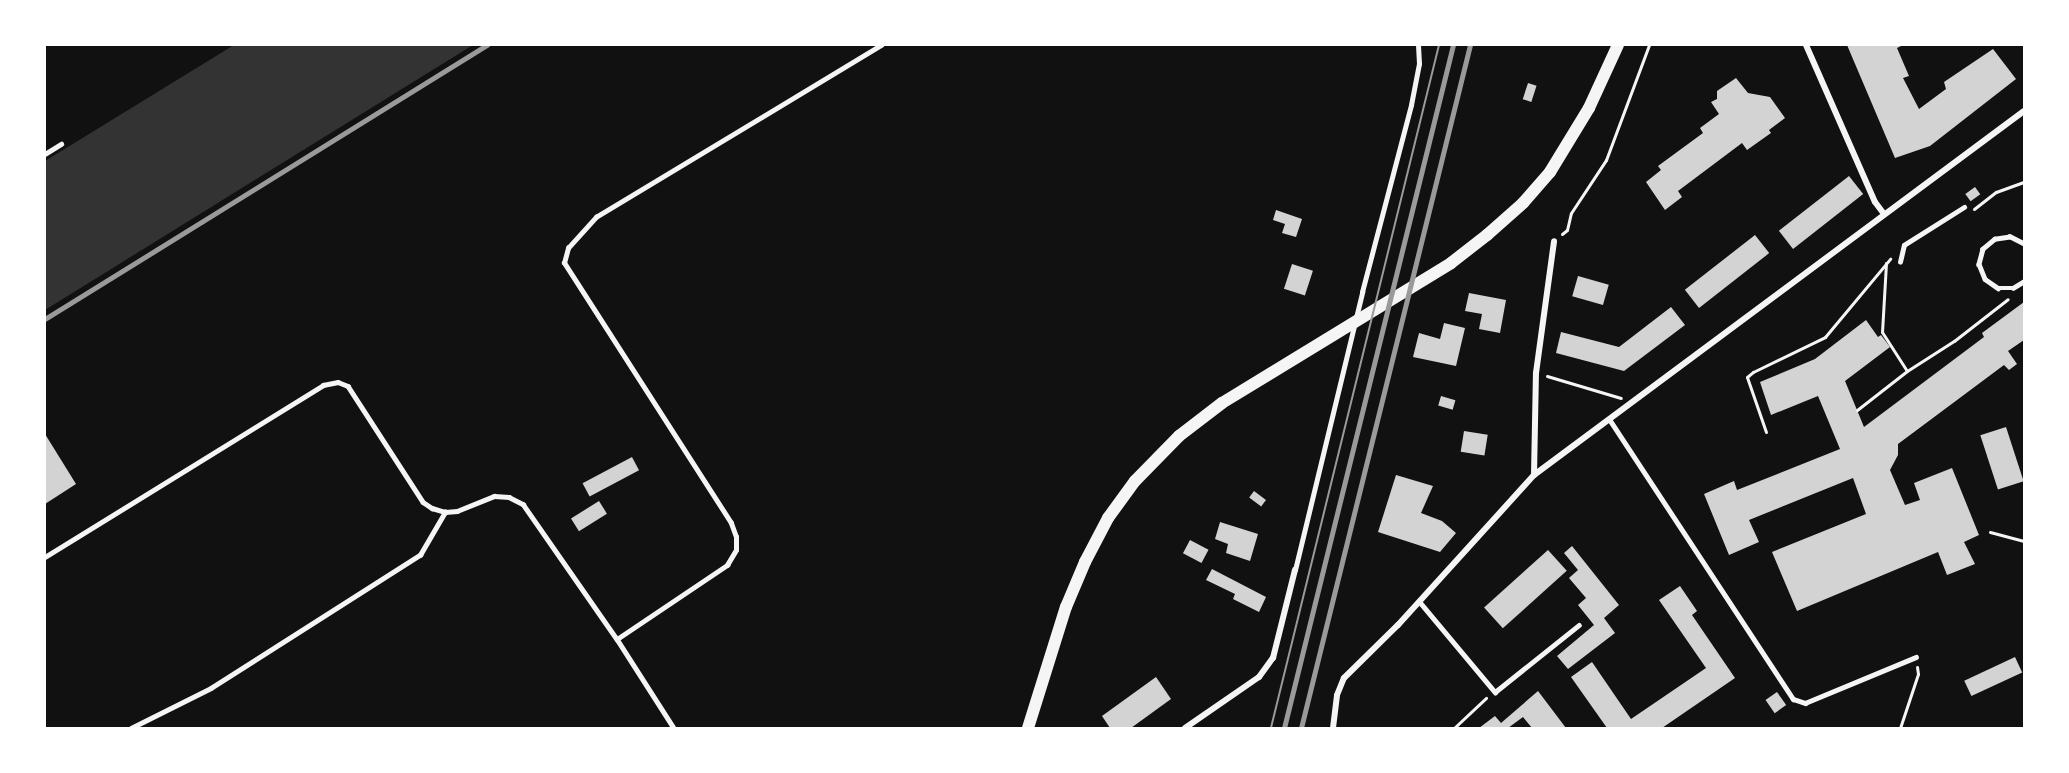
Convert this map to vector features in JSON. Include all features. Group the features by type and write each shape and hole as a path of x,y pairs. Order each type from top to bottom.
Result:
{"main road":[{"path":"1605,70 1611,45"},
{"path":"1028,728 1066,607 1085,562 1108,518 1135,481 1179,436 1222,403 1451,263 1523,203 1550,172 1589,108 1618,45"}],"street":[{"path":"1806,45 1875,202 1884,214"},
{"path":"1333,728 1337,695 1344,678 1419,601 1534,476 2024,111"},
{"path":"1534,476 1536,373 1554,241"},
{"path":"1185,728 1259,677 1273,658 1295,570"}],"lane":[{"path":"617,639 727,565 736,550 736,537 731,523 564,263 568,248 596,217 881,45"},
{"path":"1295,570 1362,292 1412,105 1419,64 1419,45"},
{"path":"45,154 61,144"},
{"path":"1900,262 1904,245 1964,207"},
{"path":"2024,244 2010,237 1995,239 1983,249 1979,264 1985,279 1998,288 2013,288 2024,281"},
{"path":"45,556 323,385 338,382 348,386 423,502 445,512 457,511 494,496 509,497 523,504 617,639 674,728"},
{"path":"1610,420 1793,699 1805,703 1916,657"},
{"path":"131,728 211,688 420,555 445,512"},
{"path":"1419,601 1495,692 1579,625"}],"path":[{"path":"1554,241 1567,230 1571,213 1606,160 1650,45"},
{"path":"1968,213 1996,192 2024,182"},
{"path":"1766,432 1747,377 1825,337 1886,262 1904,245"},
{"path":"1886,262 1882,332 1907,371"},
{"path":"1857,410 1907,371 1954,341 2015,294"},
{"path":"1536,373 1633,402"},
{"path":"1990,532 2024,541"},
{"path":"1900,728 1918,674 1916,657"},
{"path":"1454,728 1472,709 1495,692"}],"shaded area":[{"path":"234,45 473,45 45,310 45,161"}],"building":[{"path":"1847,45 1903,45 1897,48 1909,76 1903,78 1919,109 1946,89 1944,82 1993,49 2016,79 1930,146 1895,158"},
{"path":"1736,78 1748,93 1770,97 1785,118 1769,130 1771,133 1747,150 1742,143 1678,191 1682,197 1665,210 1646,182 1661,170 1658,166 1703,133 1700,128 1719,114 1711,102 1717,99 1717,91"},
{"path":"1528,83 1537,86 1531,102 1523,99"},
{"path":"1849,176 1863,194 1793,249 1779,231"},
{"path":"1975,187 1980,194 1971,201 1965,194"},
{"path":"1276,210 1302,219 1296,237 1282,233 1285,224 1273,220"},
{"path":"1755,235 1769,253 1699,308 1685,290"},
{"path":"1292,264 1313,271 1305,296 1284,289"},
{"path":"1578,276 1609,285 1603,305 1572,296"},
{"path":"1469,293 1506,300 1500,333 1479,329 1482,314 1465,311"},
{"path":"2024,302 2024,340 2008,351 2017,364 2009,370 2004,365 1898,444 1898,455 1890,470 1905,505 1920,500 1914,483 1952,468 1979,535 1964,542 1975,564 1947,575 1938,552 1797,611 1772,552 1866,514 1853,478 1749,520 1759,542 1729,555 1704,494 1734,481 1737,490 1840,449 1818,396 1771,415 1760,382 1815,359 1866,320 1878,337 1881,335 1890,347 1845,381 1864,427 1984,337 1982,333"},
{"path":"1671,307 1685,325 1624,371 1556,353 1561,332 1619,347"},
{"path":"1444,323 1465,328 1456,366 1413,357 1419,333 1440,339"},
{"path":"1441,396 1455,400 1453,410 1438,406"},
{"path":"2006,427 2024,481 1998,490 1980,435"},
{"path":"1464,431 1488,435 1484,455 1461,452"},
{"path":"45,434 76,484 45,504"},
{"path":"632,457 639,470 590,497 583,483"},
{"path":"1396,475 1433,486 1421,513 1442,521 1456,533 1440,552 1378,532"},
{"path":"1254,491 1266,500 1261,506 1249,497"},
{"path":"599,501 607,514 579,531 571,518"},
{"path":"1220,522 1258,534 1250,561 1226,553 1228,544 1215,539"},
{"path":"1190,540 1209,550 1201,563 1183,553"},
{"path":"1572,546 1619,605 1604,618 1615,633 1568,669 1557,656 1594,625 1578,605 1586,598 1569,578 1578,570 1564,553"},
{"path":"1548,550 1567,571 1503,628 1484,608"},
{"path":"1212,569 1266,597 1259,612 1233,599 1235,594 1206,580"},
{"path":"1680,586 1697,611 1692,615 1735,678 1662,728 1607,728 1571,677 1592,662 1631,719 1706,668 1659,600"},
{"path":"2015,657 2022,672 1971,696 1964,681"},
{"path":"1156,677 1171,699 1131,728 1110,728 1102,716"},
{"path":"1538,691 1566,728 1532,728 1523,717 1508,728 1479,728 1495,716 1501,723"},
{"path":"1777,692 1786,705 1775,713 1766,700"}],"tram line":[{"path":"1271,728 1439,45"}],"railway":[{"path":"45,319 487,45"},
{"path":"1284,728 1453,45"},
{"path":"1301,728 1470,45"}]}
